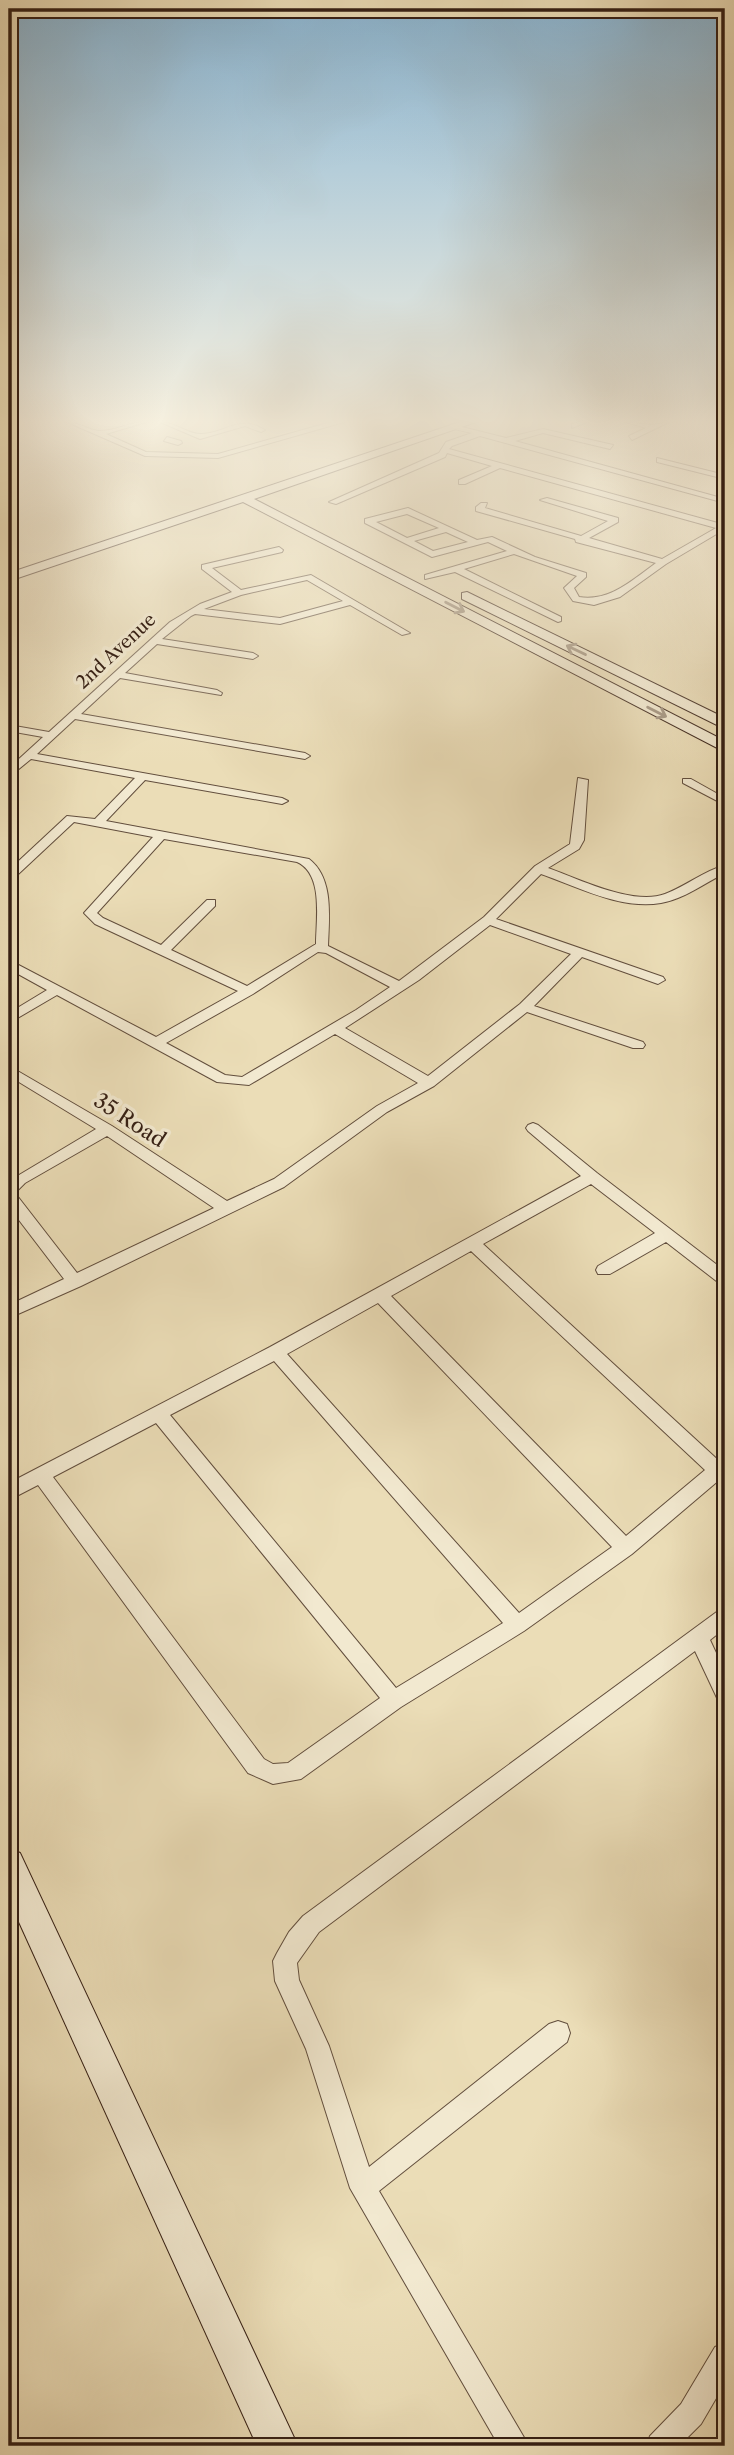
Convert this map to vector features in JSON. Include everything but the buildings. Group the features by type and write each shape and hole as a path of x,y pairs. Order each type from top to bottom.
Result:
{"street":[{"path":"9,565 94,537"},
{"path":"9,577 127,537"},
{"path":"318,537 725,747"},
{"path":"349,537 725,723"},
{"path":"397,537 432,554 489,539 583,575 569,589 576,599 581,601 604,600 617,595 663,562 707,537"},
{"path":"405,541 420,537"},
{"path":"463,537 475,542"},
{"path":"568,537 663,562"},
{"path":"579,540 585,537"},
{"path":"239,593 205,567 279,550"},
{"path":"428,577 515,551"},
{"path":"455,568 558,619"},
{"name":"2nd Avenue","path":"9,774 120,676 173,624 194,611 239,593 308,577 351,602"},
{"path":"194,611 280,621 351,602 405,633"},
{"path":"155,641 253,656"},
{"path":"120,676 217,693"},
{"path":"74,716 305,756"},
{"path":"9,728 51,736"},
{"path":"30,755 282,801"},
{"path":"98,822 144,776"},
{"path":"9,964 222,1079 244,1082 336,1029 399,988 488,920 540,869 568,852 578,840 582,780"},
{"path":"687,781 725,802"},
{"path":"9,876 71,818 307,861 315,869 321,892 322,947"},
{"path":"161,835 90,913 99,921 248,991"},
{"path":"540,869 628,898 651,900 663,898 725,869"},
{"path":"163,950 211,903"},
{"path":"488,920 658,980"},
{"path":"156,1043 248,991 310,951 322,947 399,988"},
{"path":"9,1312 279,1183 383,1109 429,1083 525,1007 579,953"},
{"path":"9,1019 57,990"},
{"path":"525,1007 638,1045"},
{"path":"336,1029 429,1083"},
{"name":"35 Road","path":"9,1070 107,1129 226,1208"},
{"path":"533,1128 725,1279"},
{"path":"9,1189 20,1179 107,1129"},
{"path":"9,1492 276,1352 592,1177"},
{"path":"9,1196 75,1282"},
{"path":"604,1270 668,1233"},
{"path":"41,1475 256,1766 264,1774 293,1772 394,1700 517,1625 625,1548 721,1467 472,1243"},
{"path":"380,1294 625,1548"},
{"path":"276,1352 517,1625"},
{"path":"159,1414 394,1700"},
{"path":"515,2446 363,2188 317,2046 286,1980 285,1961 297,1940 311,1924 725,1617"},
{"path":"698,1637 725,1693"},
{"path":"9,1864 278,2446"},
{"path":"363,2188 558,2033"},
{"path":"660,2446 691,2414 725,2357"}]}
